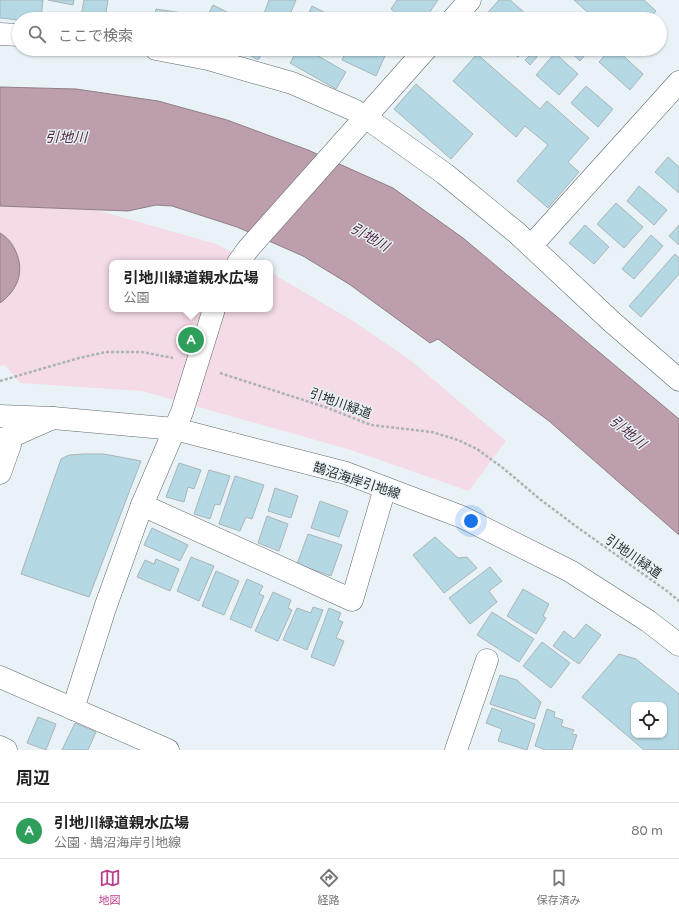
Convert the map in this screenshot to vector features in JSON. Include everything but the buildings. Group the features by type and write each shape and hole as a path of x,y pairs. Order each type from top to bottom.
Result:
{"street":[{"path":"459,12 470,0"},
{"path":"0,34 12,35"},
{"path":"189,56 292,83 354,110 365,117 445,174 517,233 612,322 679,380"},
{"path":"243,256 420,56"},
{"path":"531,246 679,82"},
{"path":"73,709 105,608 142,505 182,412 213,312"},
{"name":"鵠沼海岸引地線","path":"0,416 53,418 175,429 346,473 462,517 570,571 679,644"},
{"path":"0,473 10,445 5,438 53,418"},
{"path":"142,505 352,600 385,488"},
{"path":"456,750 487,660"},
{"path":"0,677 168,750"},
{"path":"0,747 6,750"}],"path":[{"name":"引地川緑道","path":"0,381 79,358 106,352 142,352 167,356 196,365 324,407 371,425 432,432 458,440 477,450 503,468 541,500 679,601"}],"shaded area":[{"path":"0,203 60,204 100,211 216,244 247,260 109,260 109,312 273,312 273,274 353,321 410,360 506,441 469,491 351,450 142,391 20,383 5,365 0,366"}],"water":[{"name":"引地川","path":"0,87 76,89 158,101 227,120 308,150 393,188 463,238 679,419 679,535 549,421 438,339 430,343 349,284 303,256 237,227 172,206 156,205 128,211 0,206"},
{"path":"0,233 13,246 19,259 20,267 18,280 15,287 0,303"}],"place":[{"name":"引地川緑道親水広場","path":"191,340"}]}
